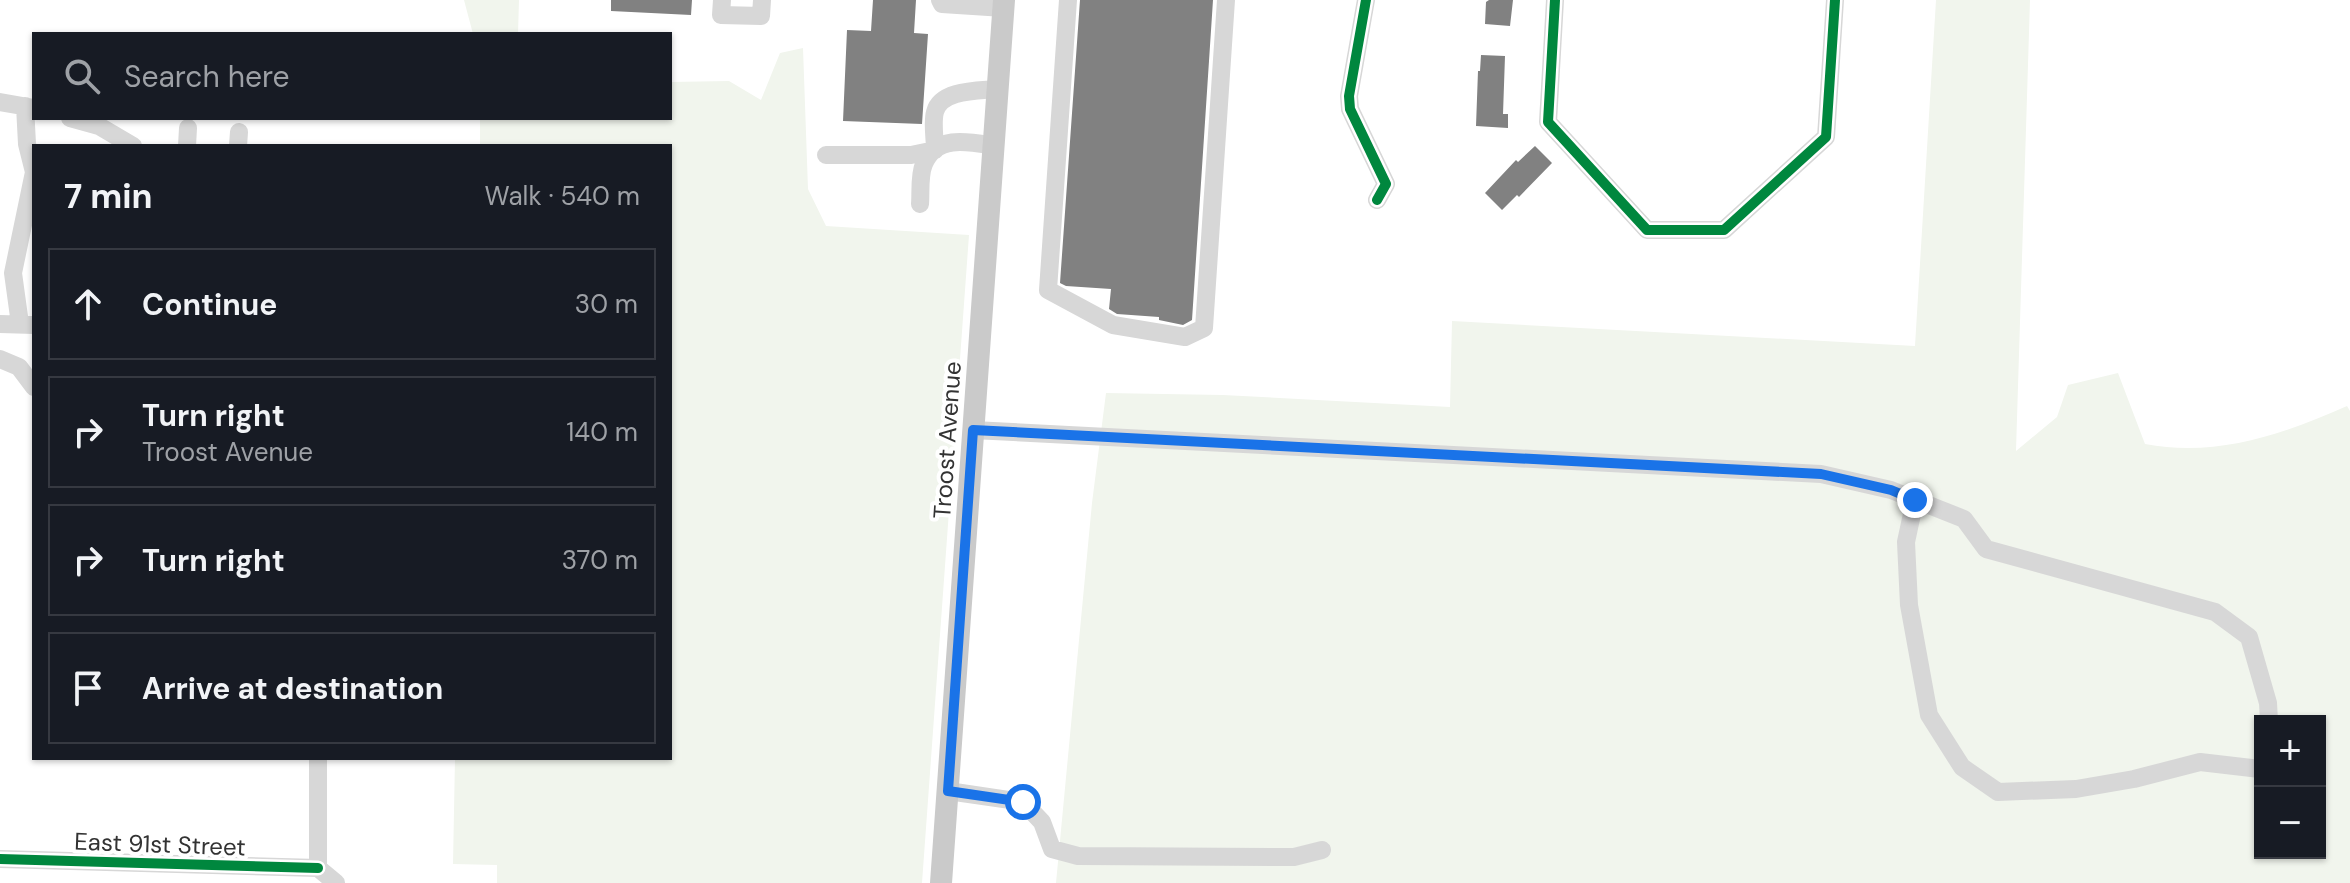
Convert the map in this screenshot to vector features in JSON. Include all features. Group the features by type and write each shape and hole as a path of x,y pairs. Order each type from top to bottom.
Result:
{"main road":[{"name":"Troost Avenue","path":"941,883 1004,4"}],"street":[{"path":"722,0 721,15 761,16 762,0"},
{"path":"940,0 942,4 1004,4"},
{"path":"1068,0 1048,290 1113,325 1185,337 1204,328 1226,0"},
{"path":"1366,0 1349,96 1350,109 1386,184 1377,200"},
{"path":"1555,0 1548,122 1647,230 1724,230 1826,137 1835,0"},
{"path":"920,204 923,166 935,150 935,113 938,104 960,93 997,89"},
{"path":"0,102 30,107 27,144 32,164"},
{"path":"77,120 99,126 130,144"},
{"path":"826,155 911,155 957,141 994,146"},
{"path":"0,324 27,324 7,288 13,273 32,182"},
{"path":"0,359 19,367 32,384"},
{"path":"973,430 1821,474 1891,490 1964,519 1986,549 2215,612 2249,637 2269,715"},
{"path":"1915,500 1906,542 1909,605 1929,715 1962,767 1998,792 2076,789 2134,779 2200,762 2254,768"},
{"path":"318,760 318,868 336,883"},
{"path":"948,791 1023,802 1042,822 1052,849 1078,856 1294,857 1322,850"},
{"name":"East 91st Street","path":"0,859 318,868"}],"shaded area":[{"path":"464,0 519,0 518,32 472,32"},
{"path":"1936,0 2030,0 2016,451 2057,417 2068,385 2118,373 2145,444 2171,448 2224,446 2249,441 2299,426 2347,406 2350,411 2350,883 1056,883 1092,503 1106,393 1223,395 1450,407 1452,321 1915,346"},
{"path":"803,48 808,189 826,226 969,235 922,883 497,883 497,865 453,864 455,760 672,760 672,144 480,144 480,120 672,120 672,82 729,81 761,100 780,53"}],"building":[{"path":"611,0 692,0 691,15 611,11"},
{"path":"873,0 916,0 914,33 928,34 922,124 843,121 847,30 871,31"},
{"path":"1080,0 1213,0 1192,320 1183,325 1159,320 1159,317 1117,314 1109,309 1111,289 1060,283"},
{"path":"1513,0 1510,26 1485,24 1486,2"},
{"path":"1481,55 1505,56 1503,114 1508,114 1508,128 1476,126"},
{"path":"1535,146 1552,163 1502,210 1485,193 1516,160 1518,162"}],"cycle path":[{"path":"1366,0 1349,96 1350,109 1386,184 1377,200"},
{"path":"1555,0 1548,122 1647,230 1724,230 1826,137 1835,0"},
{"path":"0,859 318,868"}],"route":[{"path":"1023,802 948,791 973,430 1821,474 1891,490 1915,500"}]}
